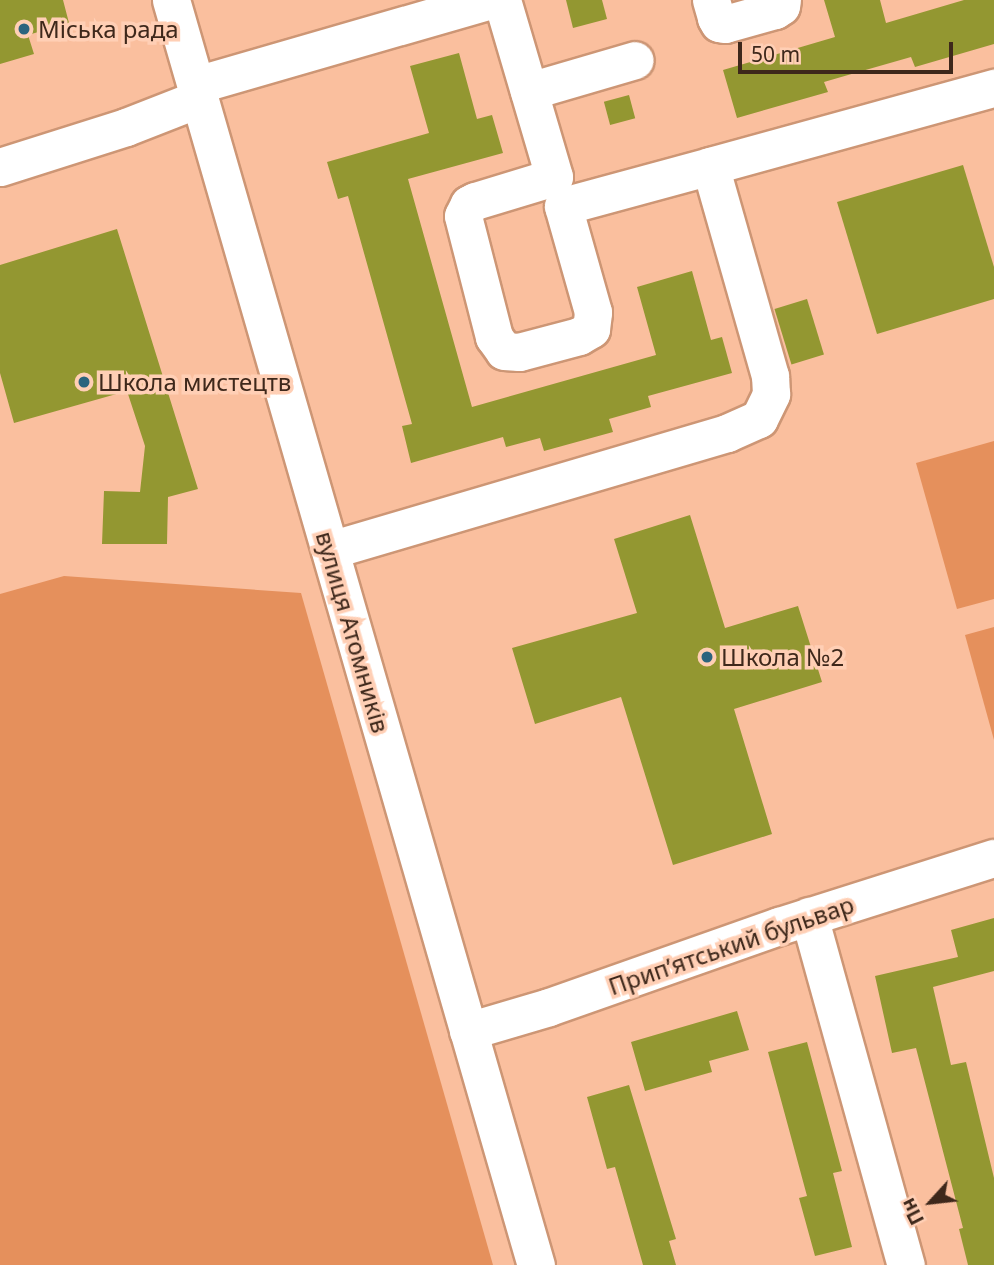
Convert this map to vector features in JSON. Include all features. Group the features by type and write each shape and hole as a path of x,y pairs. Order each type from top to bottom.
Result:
{"street":[{"name":"вулиця Атомників","path":"171,0 536,1265"},
{"path":"0,167 136,124 198,92 386,15 491,0"},
{"path":"502,0 529,91 558,192 593,312 591,329 579,336 519,352 504,351 494,337 463,216 469,204 475,201 558,192 710,166 994,88"},
{"path":"710,0 719,23 725,24 775,10 781,6 782,0"},
{"path":"529,91 635,60"},
{"path":"330,550 727,433 759,419 771,394 770,376 710,166"},
{"name":"Припʼятський бульвар","path":"468,1031 549,1007 809,916 994,858"},
{"path":"809,916 906,1265"}],"shaded area":[{"path":"994,441 994,599 957,609 916,463"},
{"path":"64,576 301,593 493,1265 0,1265 0,594"},
{"path":"994,627 994,740 965,635"}],"building":[{"name":"Міська рада","path":"0,0 63,0 69,23 28,35 34,54 0,64"},
{"path":"566,0 602,0 607,19 573,28"},
{"path":"824,0 880,0 886,23 964,0 994,0 994,44 915,67 911,57 855,73 824,82 828,92 737,118 723,70 835,37"},
{"path":"459,53 477,119 492,115 503,153 408,179 472,407 656,355 637,287 692,271 711,340 722,337 732,373 648,396 651,407 609,419 613,432 544,451 540,438 506,447 503,437 411,463 402,426 412,424 348,196 338,199 327,162 429,133 410,66"},
{"path":"629,95 635,118 610,125 604,102"},
{"path":"963,165 994,267 994,299 877,334 837,202"},
{"name":"Школа мистецтв","path":"117,229 198,489 168,497 167,544 102,544 104,491 140,492 145,446 127,391 14,423 0,373 0,265"},
{"path":"807,299 824,354 791,364 774,309"},
{"path":"690,515 725,628 798,606 822,682 734,709 772,834 673,865 621,697 535,724 512,648 637,613 614,539"},
{"path":"994,918 994,971 933,987 951,1065 966,1062 994,1178 994,1265 968,1265 959,1229 963,1228 916,1048 892,1053 875,976 958,957 951,930"},
{"path":"737,1011 749,1050 709,1061 712,1072 645,1091 631,1042"},
{"path":"807,1042 842,1171 833,1173 852,1247 815,1256 799,1198 807,1196 768,1052"},
{"path":"629,1085 676,1239 669,1241 676,1265 643,1265 615,1167 607,1169 587,1097"}],"place":[{"name":"Міська рада","path":"24,29"},
{"name":"Школа мистецтв","path":"84,382"},
{"name":"Школа №2","path":"707,657"}]}
